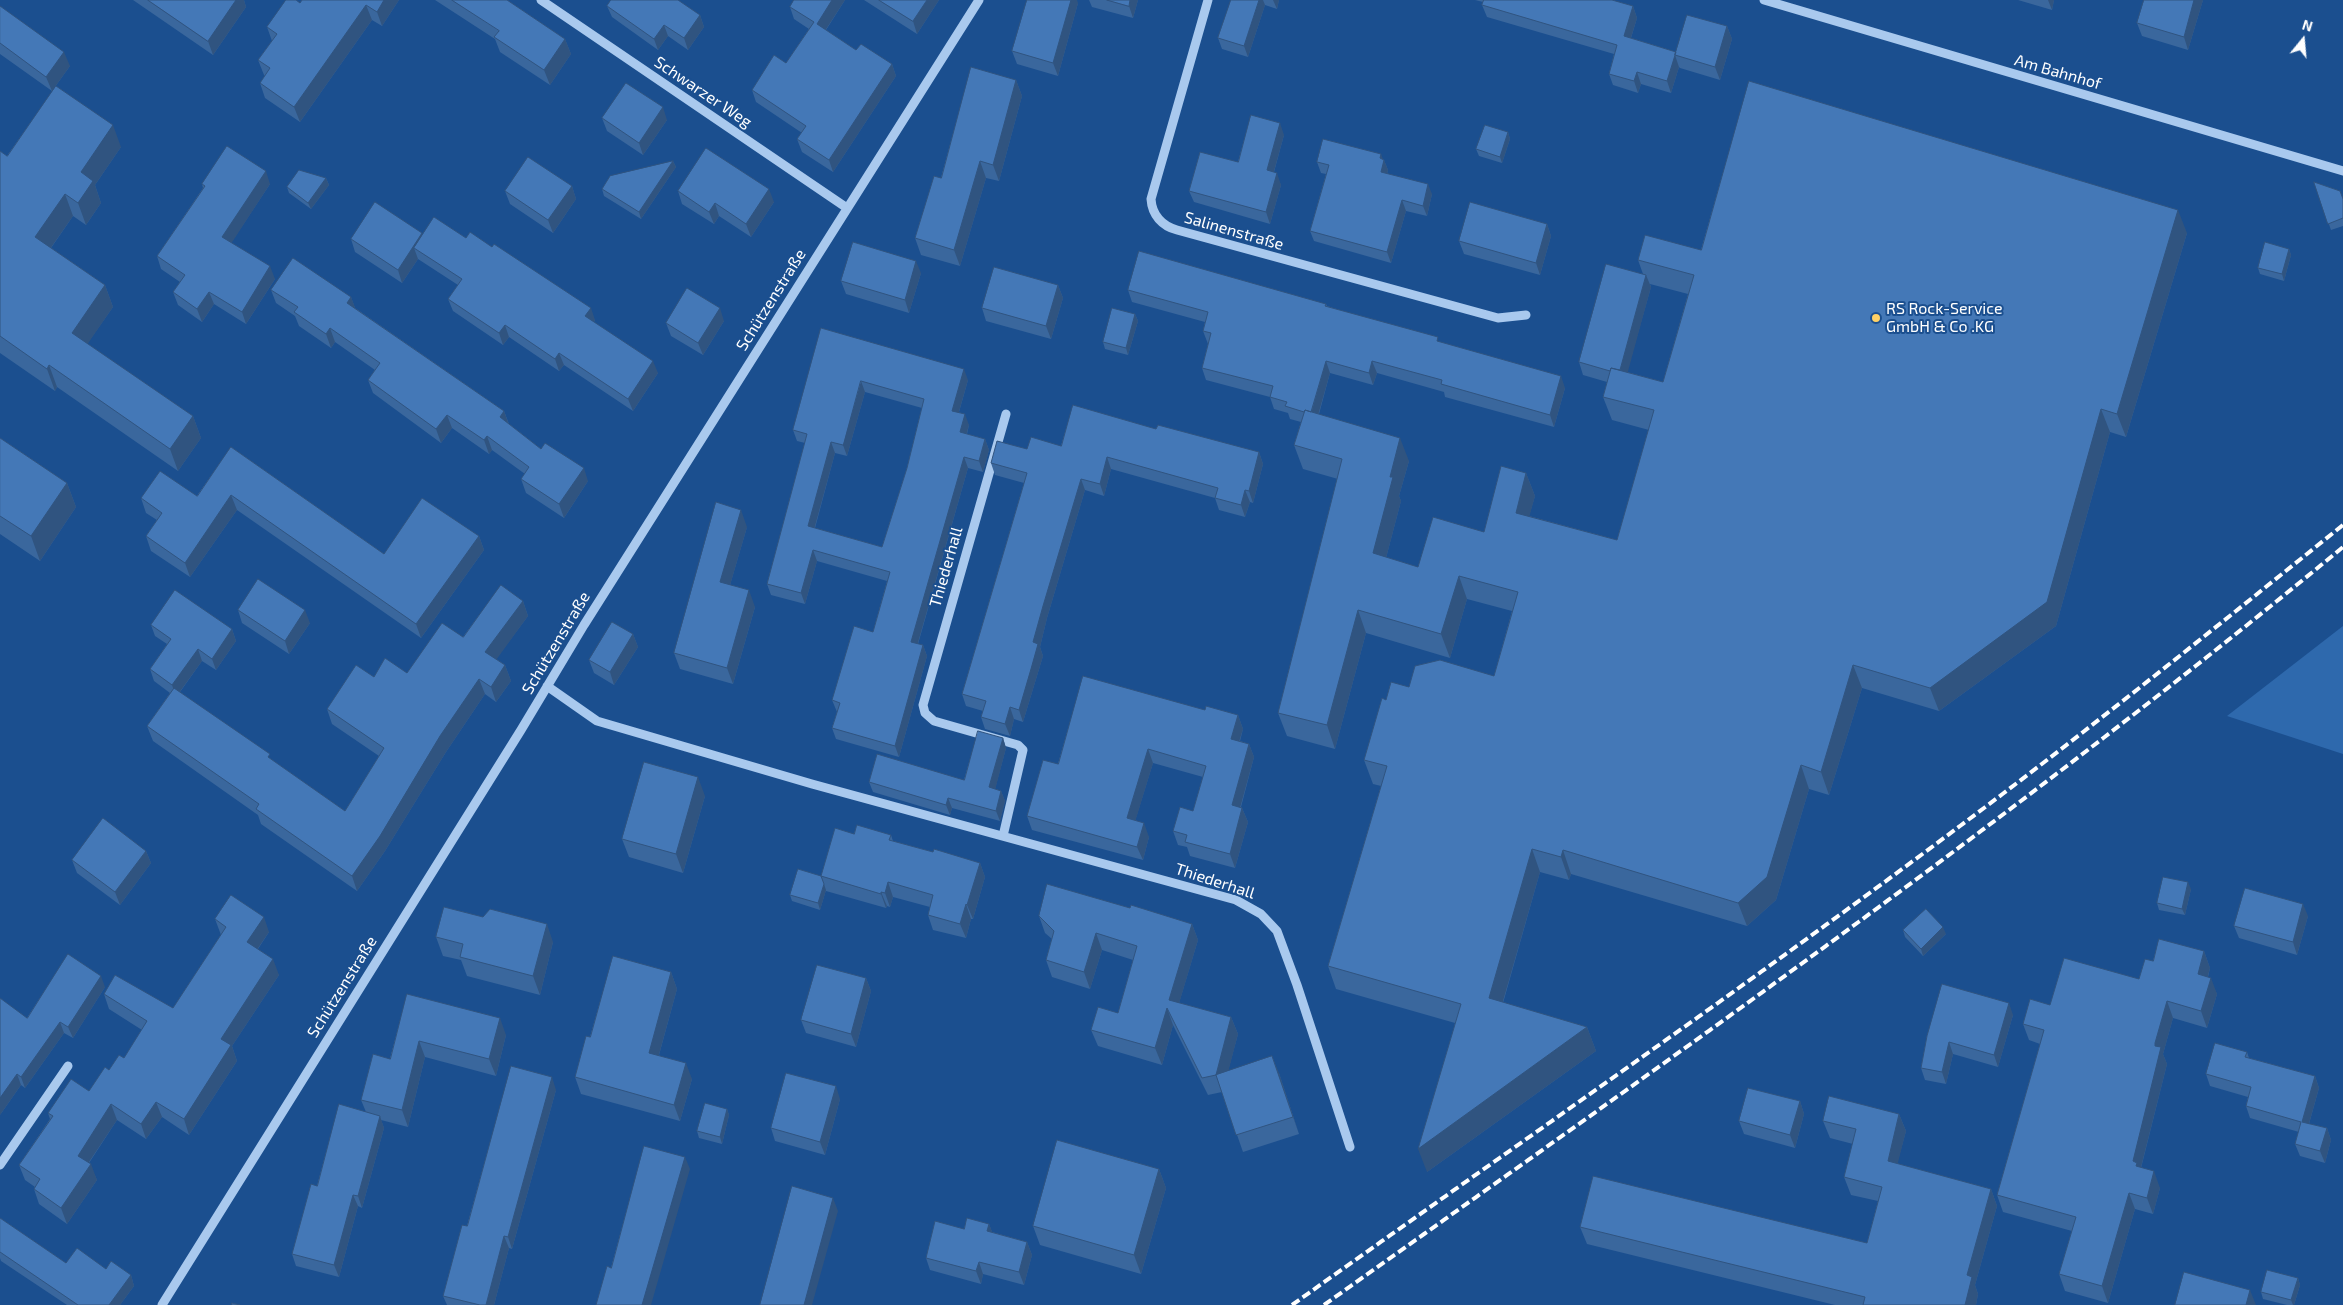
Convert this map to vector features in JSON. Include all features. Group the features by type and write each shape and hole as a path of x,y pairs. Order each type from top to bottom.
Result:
{"street":[{"name":"Schwarzer Weg","path":"541,0 847,208"},
{"name":"Schützenstraße","path":"162,1305 547,686 979,0"},
{"name":"Salinenstraße","path":"1208,0 1151,199 1154,212 1165,225 1177,230 1498,318 1526,315"},
{"name":"Am Bahnhof","path":"1764,0 2343,171"},
{"name":"Thiederhall","path":"1003,836 1023,750 1018,745 934,721 925,713 923,705 1006,414"},
{"name":"Thiederhall","path":"547,686 597,721 812,784 1236,900 1261,914 1277,931 1297,985 1350,1147"},
{"path":"0,1164 68,1066"}],"shaded area":[{"path":"2343,626 2343,754 2227,716"}],"building":[{"path":"148,0 236,0 208,41"},
{"path":"286,0 296,0 300,3 302,0 384,0 377,12 366,5 294,107 260,83 270,68 258,60 277,34 267,27"},
{"path":"452,0 507,0 565,39 544,70 494,37 499,31"},
{"path":"611,0 678,0 700,15 684,38 664,25 654,39 607,6"},
{"path":"794,0 832,0 817,24 856,50 861,44 892,64 829,160 797,139 806,126 752,90 774,55 786,63 814,22 790,7"},
{"path":"879,0 927,0 913,21"},
{"path":"1027,0 1071,0 1053,63 1012,51"},
{"path":"1107,0 1130,0 1129,6"},
{"path":"1231,0 1259,0 1244,46 1218,38"},
{"path":"1484,0 1612,0 1633,6 1624,36 1676,52 1667,81 1637,72 1634,81 1609,74 1617,45 1482,5"},
{"path":"2144,0 2194,0 2184,37 2137,23"},
{"path":"0,6 64,52 46,77 0,43"},
{"path":"1687,15 1727,26 1715,67 1675,55"},
{"path":"971,67 1016,80 993,165 980,161 954,250 915,238 934,176 941,178"},
{"path":"1749,81 2178,210 2117,414 2101,409 2047,602 1930,688 1853,665 1821,772 1801,765 1767,877 1738,903 1563,850 1561,857 1532,849 1489,998 1587,1027 1418,1149 1461,1004 1328,966 1387,766 1364,760 1382,698 1386,700 1391,682 1409,687 1415,666 1440,660 1494,676 1518,592 1459,576 1441,634 1358,610 1327,725 1278,713 1342,459 1294,445 1305,410 1400,438 1390,477 1393,477 1373,553 1418,567 1433,517 1484,532 1501,466 1526,473 1516,513 1617,540 1654,410 1603,397 1611,368 1663,382 1694,275 1638,260 1645,235 1701,250"},
{"path":"626,83 663,107 639,143 602,118"},
{"path":"56,86 113,125 81,172 93,181 78,203 65,194 35,237 105,285 72,333 193,416 170,449 49,365 47,369 0,336 0,151 7,156"},
{"path":"1251,115 1280,123 1267,170 1277,173 1266,212 1189,191 1200,152 1238,162"},
{"path":"1485,125 1508,132 1500,157 1476,149"},
{"path":"1323,139 1381,154 1380,158 1384,160 1381,172 1428,184 1423,206 1402,200 1387,252 1310,231 1329,165 1317,162"},
{"path":"227,146 266,171 222,237 270,266 242,312 209,292 197,309 173,292 185,275 157,256 205,186 202,184"},
{"path":"706,148 769,189 746,224 715,203 709,212 678,191"},
{"path":"528,157 572,186 548,220 505,191"},
{"path":"673,161 639,212 602,189 610,176"},
{"path":"299,170 326,178 308,203 287,187"},
{"path":"2314,182 2340,191 2343,199 2343,218 2328,224"},
{"path":"375,202 422,233 398,270 351,239"},
{"path":"1470,202 1547,224 1536,263 1459,241"},
{"path":"434,217 466,238 470,232 492,247 494,244 591,308 585,316 653,361 628,399 559,353 555,359 505,325 499,333 448,299 462,279 414,248"},
{"path":"853,242 916,261 905,300 841,281"},
{"path":"2265,242 2289,249 2282,274 2258,268"},
{"path":"1139,251 1438,337 1437,341 1561,376 1550,415 1441,384 1442,380 1372,361 1369,373 1326,361 1311,412 1305,410 1304,412 1285,406 1287,402 1270,397 1273,386 1202,368 1211,333 1203,331 1208,312 1128,290"},
{"path":"293,258 351,297 347,303 504,411 500,417 541,449 545,443 584,468 559,504 521,479 529,467 487,436 484,440 447,415 436,429 368,380 380,363 330,328 326,334 294,312 298,307 271,290"},
{"path":"1606,264 1646,275 1620,370 1611,368 1610,371 1579,362"},
{"path":"994,267 1058,285 1046,326 982,308"},
{"path":"687,288 720,308 698,343 666,323"},
{"path":"1112,308 1135,314 1126,348 1103,342"},
{"path":"821,328 964,369 952,411 965,414 960,432 985,439 979,461 964,457 911,642 923,645 895,746 832,728 840,703 832,700 854,626 873,632 890,572 813,550 801,593 767,584 807,434 793,430","holes":["861,381 924,399 907,468 882,547 808,526 831,442 843,445"]},
{"path":"1073,405 1156,429 1158,425 1259,452 1249,491 1245,490 1241,505 1215,498 1218,488 1107,457 1100,484 1081,479 1033,642 1038,644 1019,710 1010,707 1005,724 981,717 986,701 962,694 1027,473 991,463 997,441 1027,449 1031,437 1061,446"},
{"path":"0,438 67,483 31,536 0,516"},
{"path":"231,447 384,554 422,498 479,536 416,624 231,495 185,563 146,536 162,513 141,498 160,471 197,496"},
{"path":"716,502 741,510 720,582 749,590 727,668 674,653"},
{"path":"258,579 305,610 285,641 238,610"},
{"path":"501,585 523,601 485,652 505,665 491,687 479,679 440,736 380,836 352,876 256,809 259,804 147,726 174,688 270,754 268,757 345,811 384,748 327,709 356,665 374,677 385,658 407,673 442,623 463,637"},
{"path":"175,590 232,629 212,659 198,649 172,685 150,669 171,639 151,625"},
{"path":"612,622 633,634 610,672 589,660"},
{"path":"1083,676 1205,710 1206,706 1238,715 1231,739 1249,744 1232,805 1242,808 1230,854 1185,842 1187,835 1173,831 1180,807 1193,811 1206,766 1148,749 1127,818 1144,823 1137,847 1027,816 1043,760 1058,764"},
{"path":"978,731 1003,738 989,787 1001,791 996,811 948,798 946,805 869,782 877,754 964,780"},
{"path":"644,762 698,777 676,854 622,839"},
{"path":"103,818 146,851 115,892 72,860"},
{"path":"857,825 891,835 889,840 933,852 934,849 980,863 960,924 928,915 933,895 888,882 885,893 881,892 881,894 821,876 835,828 854,834"},
{"path":"798,869 821,876 824,884 818,903 790,895"},
{"path":"2163,877 2188,882 2182,909 2157,903"},
{"path":"1047,884 1130,908 1131,905 1192,924 1169,1000 1231,1017 1216,1075 1202,1078 1167,1008 1155,1048 1091,1030 1098,1007 1118,1013 1137,946 1096,933 1084,972 1046,960 1054,931 1039,916"},
{"path":"2245,888 2303,904 2293,942 2234,926"},
{"path":"231,895 264,917 247,942 273,959 221,1039 231,1045 184,1119 156,1102 141,1124 111,1104 78,1156 91,1164 61,1208 34,1189 40,1179 19,1165 53,1116 48,1113 71,1079 89,1091 105,1067 109,1070 119,1055 124,1058 147,1021 104,994 115,975 173,1008 226,927 215,919"},
{"path":"444,907 483,917 490,909 547,924 533,976 460,957 463,944 436,937"},
{"path":"1926,909 1943,927 1921,949 1903,930"},
{"path":"2159,939 2204,951 2198,974 2211,978 2201,1011 2167,1001 2155,1043 2155,1046 2161,1047 2133,1161 2137,1163 2136,1166 2154,1171 2147,1198 2129,1193 2102,1286 2059,1274 2076,1217 1997,1195 2044,1030 2023,1024 2030,999 2050,1005 2064,958 2139,979 2145,959 2153,961"},
{"path":"68,954 101,976 68,1027 60,1022 21,1077 17,1074 0,1098 0,998 27,1018"},
{"path":"613,956 671,972 649,1053 686,1063 674,1105 575,1077 586,1036 590,1037"},
{"path":"817,965 866,978 851,1034 801,1020"},
{"path":"1942,984 2009,1003 1994,1055 1949,1042 1942,1072 1921,1068 1927,1036"},
{"path":"407,994 500,1018 489,1059 419,1041 402,1110 361,1100 373,1054 390,1059"},
{"path":"2215,1043 2247,1052 2245,1057 2315,1076 2302,1122 2327,1128 2320,1151 2295,1144 2301,1122 2246,1106 2251,1087 2206,1074"},
{"path":"1272,1056 1293,1117 1236,1135 1216,1075"},
{"path":"511,1066 552,1077 508,1237 504,1236 486,1305 480,1305 443,1296 462,1225 467,1226"},
{"path":"786,1073 836,1086 820,1142 771,1128"},
{"path":"1748,1088 1800,1101 1790,1135 1739,1121"},
{"path":"1829,1096 1899,1114 1888,1161 1991,1189 1967,1275 1972,1277 1965,1305 1863,1305 1865,1297 1580,1227 1593,1176 1867,1243 1882,1187 1844,1177 1856,1129 1823,1121"},
{"path":"705,1103 727,1109 720,1137 697,1131"},
{"path":"339,1104 380,1116 358,1196 353,1195 334,1265 292,1254 311,1184 317,1186"},
{"path":"1057,1140 1159,1169 1134,1255 1033,1226"},
{"path":"644,1146 685,1157 642,1305 596,1305 607,1266 611,1268"},
{"path":"792,1186 833,1198 804,1305 760,1305"},
{"path":"0,1218 66,1263 77,1248 106,1269 111,1261 131,1275 109,1305 78,1305 0,1252"},
{"path":"967,1218 989,1224 987,1231 1027,1242 1019,1272 979,1262 976,1271 926,1258 935,1221 964,1229"},
{"path":"2267,1270 2298,1278 2291,1300 2261,1292"},
{"path":"2184,1272 2250,1290 2246,1305 2175,1305"}],"railway":[{"path":"1292,1305 1711,1008 1878,887 2105,715 2343,525"},
{"path":"1324,1305 1712,1029 1968,841 2094,745 2343,547"}],"place":[{"name":"RS Rock-Service GmbH & Co .KG","path":"1876,318"}]}
